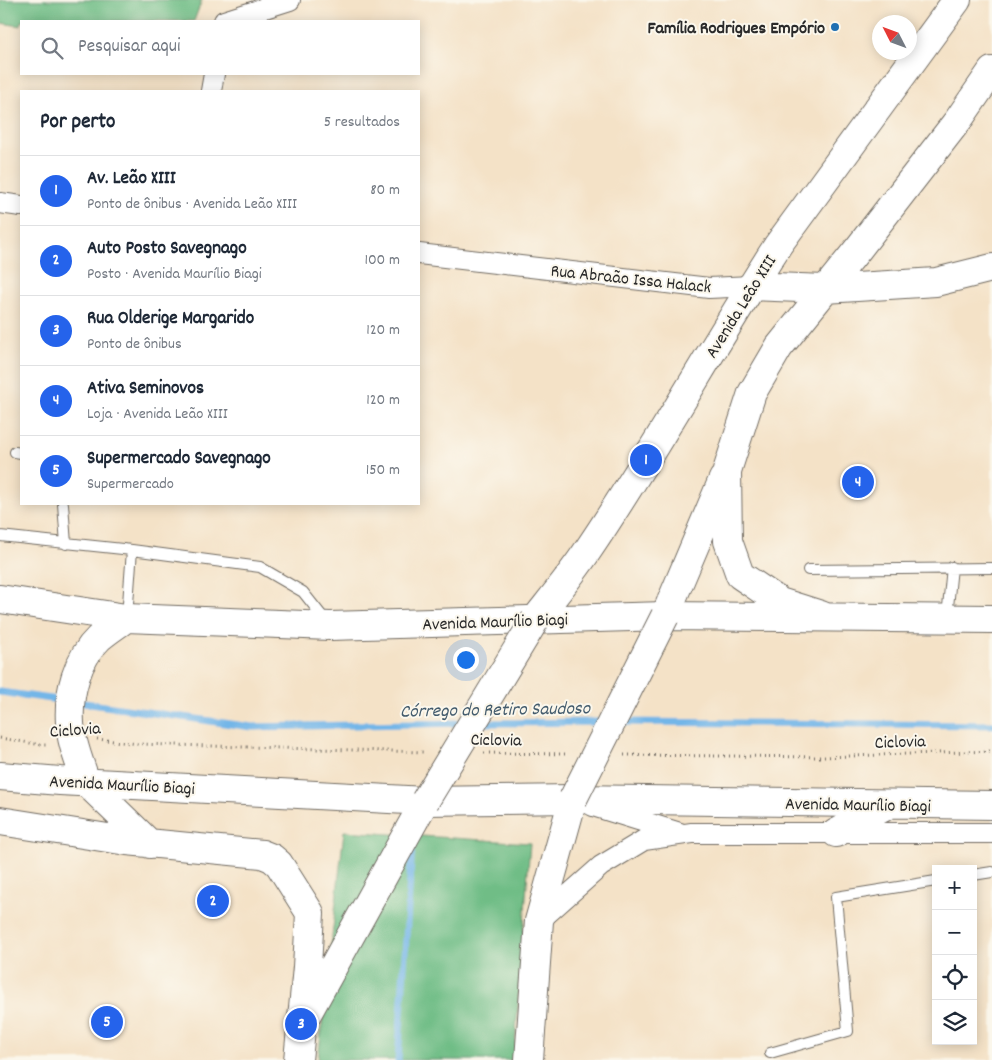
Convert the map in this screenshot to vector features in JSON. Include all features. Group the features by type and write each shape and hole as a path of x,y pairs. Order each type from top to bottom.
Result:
{"main road":[{"name":"Avenida Leão XIII","path":"301,1024 425,801 535,620 593,543 778,245 957,0"},
{"path":"529,1060 539,921 573,799 665,616 727,471 752,393 778,348 959,119 992,71"},
{"name":"Rua Abraão Issa Halack","path":"751,286 825,289 936,282 992,268"},
{"path":"727,471 728,541 740,575 780,602 825,616"},
{"name":"Avenida Maurílio Biagi","path":"0,598 126,618 330,626 665,616 947,617 992,619"},
{"path":"126,618 98,638 82,660 71,692 72,732 86,782 150,844"},
{"name":"Avenida Maurílio Biagi","path":"0,776 425,801 573,799 992,805"},
{"path":"836,833 890,804"},
{"path":"0,821 127,842 262,854 272,858 279,864 310,913 298,1060"}],"street":[{"path":"227,20 290,0"},
{"path":"211,90 214,75"},
{"path":"0,203 20,206"},
{"name":"Rua Abraão Issa Halack","path":"420,254 709,288 751,286"},
{"name":"Avenida Maurílio Biagi","path":"573,799 685,834"},
{"name":"Avenida Maurílio Biagi","path":"539,921 601,866 644,840 685,834 992,833"}],"lane":[{"path":"63,505 66,544"},
{"path":"0,536 260,566 303,592 330,626"},
{"path":"126,618 132,550"},
{"path":"947,617 952,568"},
{"path":"808,570 992,568"},
{"path":"977,874 992,872"},
{"path":"770,1052 848,1031 836,897 932,882"}],"path":[{"name":"Ciclovia","path":"0,738 42,746 72,732 92,738 138,744 434,752"},
{"name":"Ciclovia","path":"616,755 823,757 992,751"},
{"name":"Ciclovia","path":"481,752 577,754"}],"green space":[{"path":"0,0 202,0 194,20 20,20 20,26 0,23"},
{"path":"344,831 530,843 514,1060 318,1060"}],"waterway":[{"name":"Córrego do Retiro Saudoso","path":"0,692 66,701"},
{"name":"Córrego do Retiro Saudoso","path":"77,702 252,727 464,723"},
{"name":"Córrego do Retiro Saudoso","path":"480,723 604,722"},
{"name":"Córrego do Retiro Saudoso","path":"620,722 992,725"},
{"path":"398,1060 412,846"}],"place":[{"name":"Família Rodrigues Empório","path":"835,27"},
{"name":"Av. Leão XIII","path":"646,460"},
{"name":"Ativa Seminovos","path":"858,482"},
{"name":"Auto Posto Savegnago","path":"213,901"},
{"name":"Supermercado Savegnago","path":"107,1022"},
{"name":"Rua Olderige Margarido","path":"301,1024"}]}
